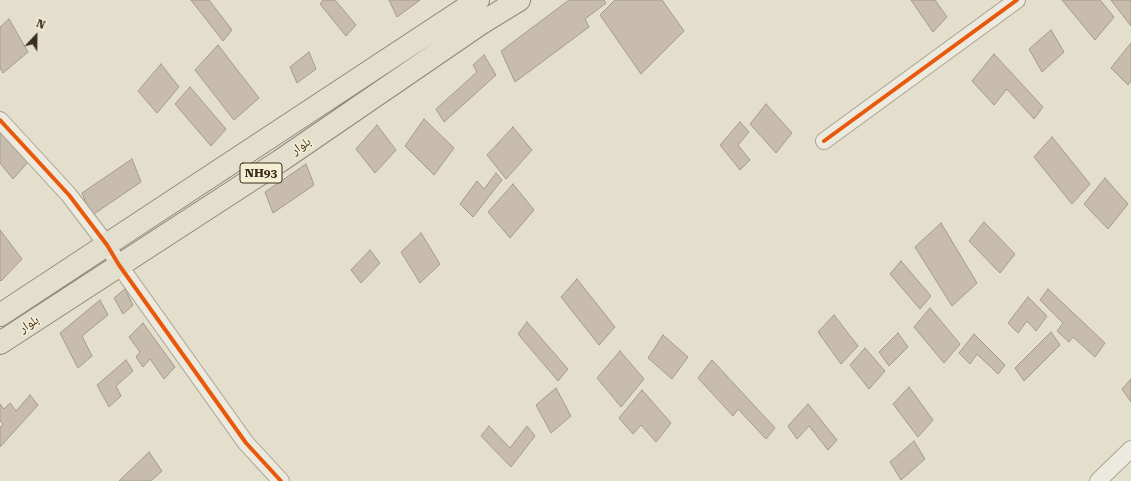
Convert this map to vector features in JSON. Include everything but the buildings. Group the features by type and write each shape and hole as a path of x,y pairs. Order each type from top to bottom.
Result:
{"main road":[{"name":"بلوار","path":"0,315 107,245 475,11 519,0"},
{"name":"بلوار","path":"0,343 280,161 475,11"}],"street":[{"path":"824,142 1017,0"},
{"path":"0,120 69,196 107,245 119,265 246,443 281,481"},
{"path":"1098,481 1131,449"}],"cycle path":[{"path":"824,141 1017,0"},
{"path":"0,120 69,195 107,245 119,265 246,443 281,481"}]}
